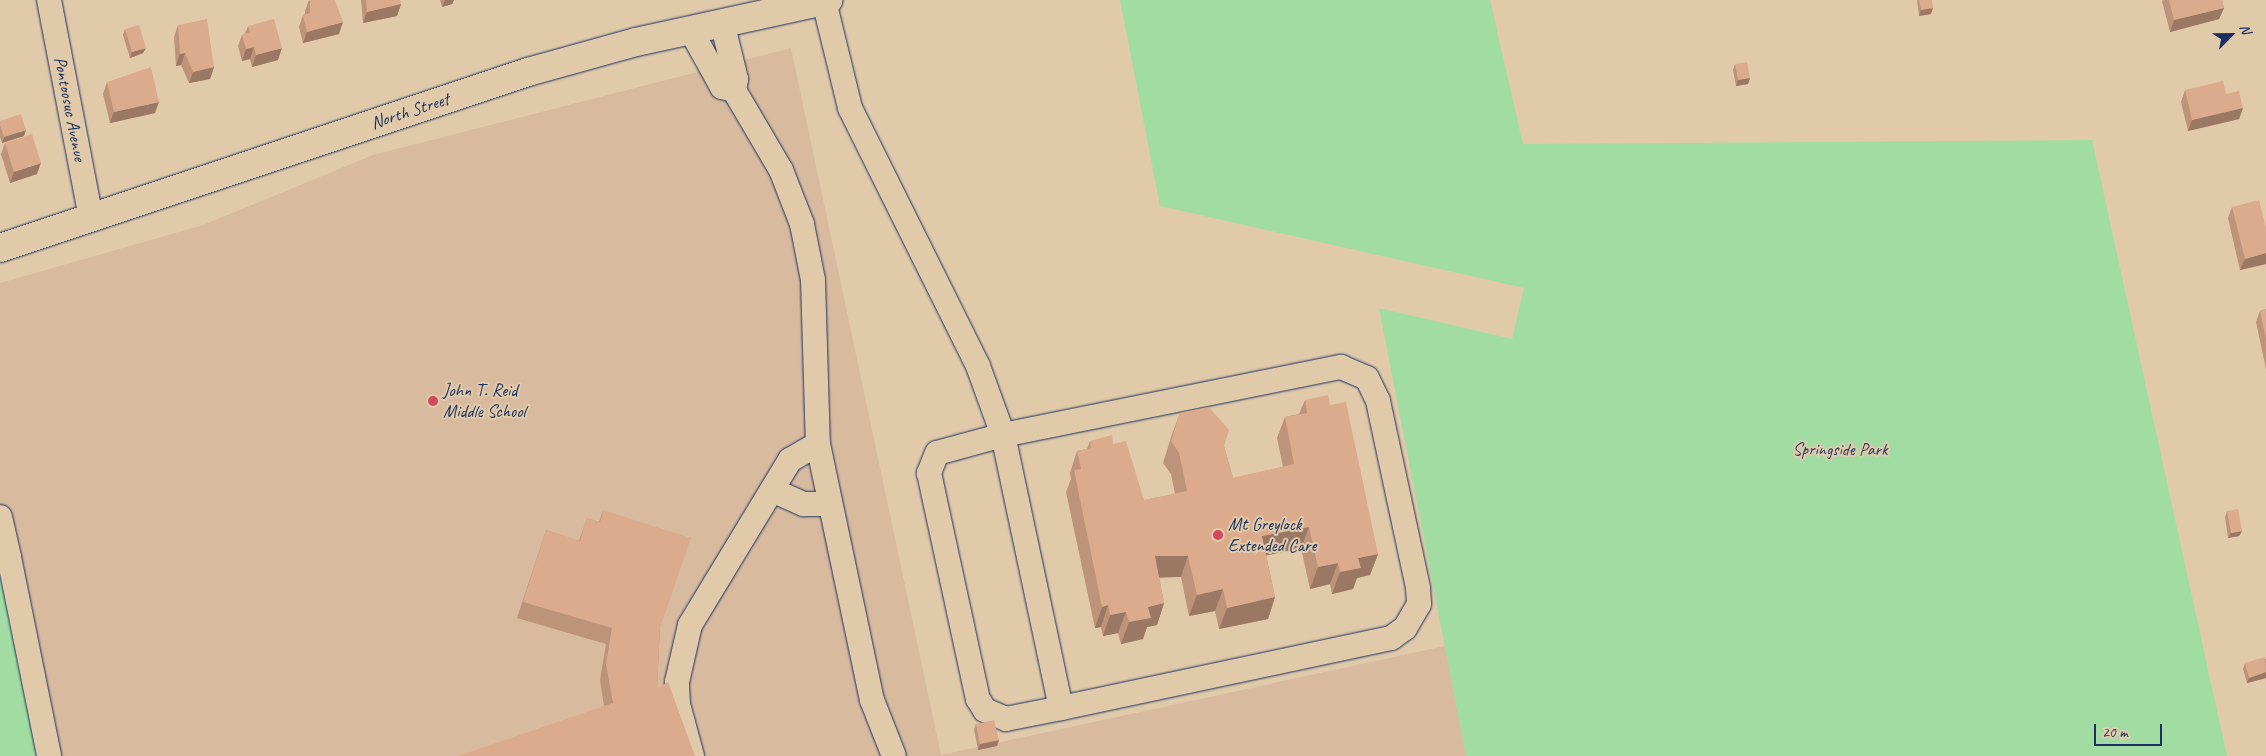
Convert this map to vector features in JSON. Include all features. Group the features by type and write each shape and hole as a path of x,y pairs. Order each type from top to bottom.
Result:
{"main road":[{"name":"North Street","path":"0,248 528,72 690,29 826,0"}],"street":[{"name":"Pontoosuc Avenue","path":"49,0 91,219"},
{"path":"826,0 853,117 978,366 1003,435 1061,708"},
{"path":"722,22 736,79 734,90 781,170 802,224 813,280 818,444 829,504 876,716 894,756"},
{"path":"690,29 722,87 734,90"},
{"path":"1340,367 1355,370 1367,378 1378,401 1418,588 1414,618 1391,638 1006,719 995,716 985,710 972,680 929,473 931,460 946,448 1003,435 1340,367"},
{"path":"692,756 678,704 682,653 690,625 790,460 818,444"},
{"path":"772,490 804,504 829,504"},
{"path":"0,517 4,558 48,756"}],"shaded area":[{"name":"John T. Reid Middle School","path":"791,48 941,755 1445,646 1466,756 55,756 0,520 0,283 203,225 373,155"}],"green space":[{"name":"Springside Park","path":"1120,0 1490,0 1523,144 2092,140 2227,756 1466,756 1379,308 1512,339 1524,288 1160,206"},
{"path":"0,520 55,756 0,756"}],"building":[{"path":"310,0 335,0 343,22 307,32 303,15 310,13"},
{"path":"366,0 400,0 401,4 367,12"},
{"path":"1919,0 1932,0 1933,8 1921,10"},
{"path":"2169,0 2222,0 2224,8 2174,20"},
{"path":"207,19 214,67 193,72 185,53 180,54 178,25"},
{"path":"274,19 282,48 256,55 254,47 246,49 242,35 250,32 248,26"},
{"path":"139,25 146,48 132,52 125,29"},
{"path":"1747,62 1750,78 1738,80 1735,64"},
{"path":"151,67 159,102 114,112 107,82"},
{"path":"2223,81 2226,94 2239,91 2243,108 2192,120 2185,90"},
{"path":"21,114 26,130 4,137 0,121"},
{"path":"32,134 41,163 14,172 5,143"},
{"path":"2259,200 2266,228 2266,253 2245,259 2232,207"},
{"path":"2266,309 2266,339 2260,311"},
{"name":"Mt Greylock Extended Care","path":"1328,395 1330,405 1346,402 1378,554 1358,558 1361,568 1340,572 1338,563 1318,567 1309,527 1262,536 1275,597 1227,608 1223,589 1197,595 1188,556 1155,556 1164,603 1148,607 1151,618 1129,622 1126,612 1110,615 1108,605 1102,607 1074,470 1081,469 1077,451 1091,448 1090,441 1112,435 1113,444 1126,441 1144,500 1187,491 1179,453 1171,441 1180,413 1209,407 1229,430 1224,446 1233,478 1294,464 1285,417 1307,413 1305,400"},
{"path":"2238,509 2242,531 2231,533 2227,511"},
{"path":"603,510 691,538 660,628 657,688 668,682 695,756 458,756 613,703 606,664 612,628 523,602 546,530 580,541 587,518 600,522"},
{"path":"2265,657 2266,672 2249,678 2245,663"},
{"path":"994,720 999,740 980,744 976,724"}],"place":[{"name":"John T. Reid Middle School","path":"433,401"},
{"name":"Mt Greylock Extended Care","path":"1218,535"}]}
